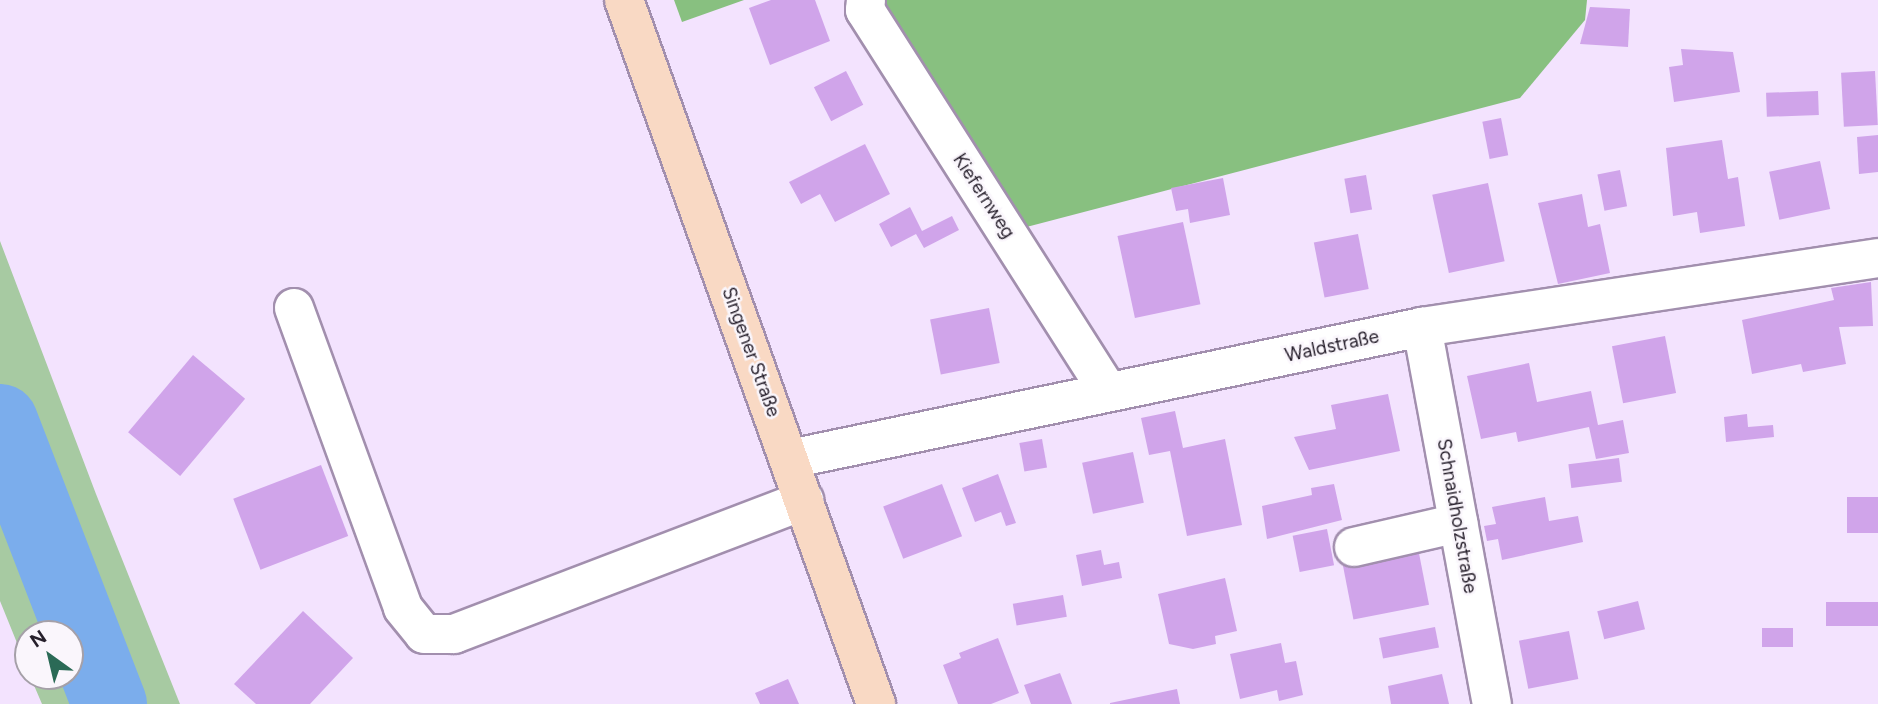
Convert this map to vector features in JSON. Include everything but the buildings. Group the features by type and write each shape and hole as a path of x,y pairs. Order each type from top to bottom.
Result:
{"main road":[{"name":"Singener Straße","path":"624,0 876,704"}],"street":[{"name":"Kiefernweg","path":"866,0 865,10 1108,392"},
{"name":"Waldstraße","path":"790,459 1422,327 1878,258"},
{"path":"294,309 403,608 424,634 454,634 804,500"},
{"name":"Schnaidholzstraße","path":"1422,327 1492,704"},
{"path":"1354,547 1458,523"}],"green space":[{"path":"674,0 744,0 682,22"},
{"path":"857,0 1587,0 1585,20 1520,98 1007,232"},
{"path":"0,241 96,494 180,704 42,704 36,690 84,690 84,620 14,620 14,636 0,601"}],"waterway":[{"path":"0,421 109,704"}]}
